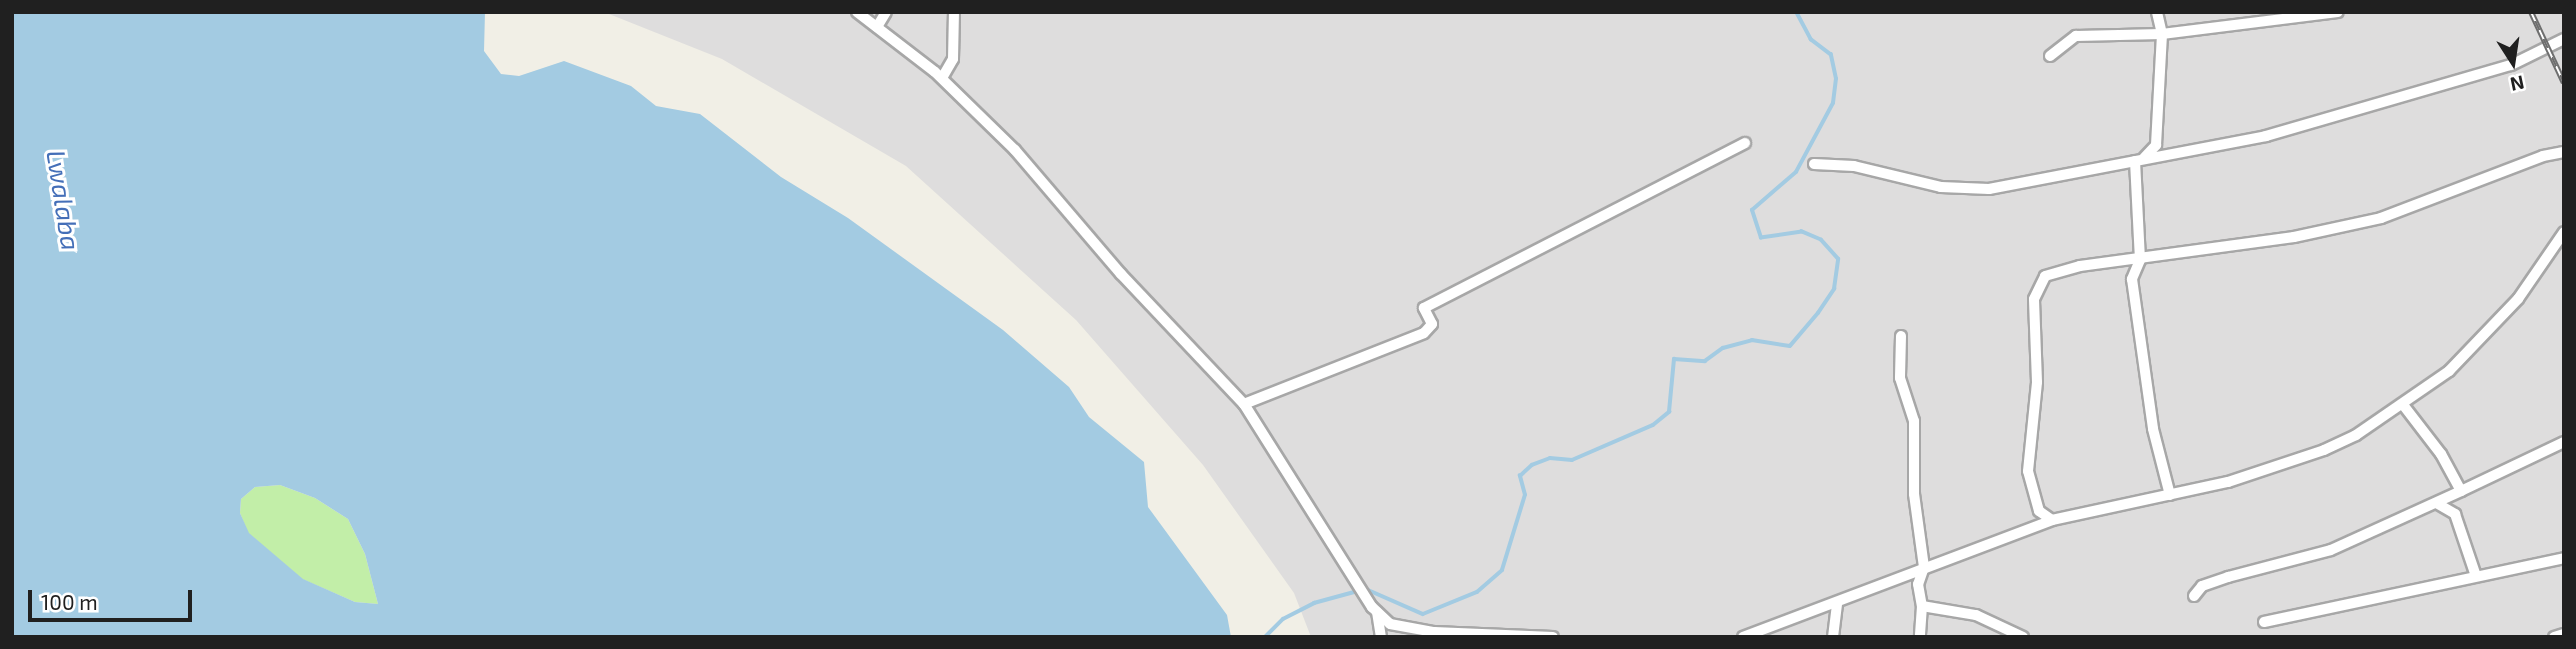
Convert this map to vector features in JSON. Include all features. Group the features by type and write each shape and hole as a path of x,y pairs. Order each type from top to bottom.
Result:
{"street":[{"path":"857,12 942,78 1015,150 1121,274 1244,404 1362,590 1377,612 1390,624 1410,634 1553,637"},
{"path":"877,27 887,12"},
{"path":"942,78 953,59 954,12"},
{"path":"2135,161 2150,155 2156,145 2162,34 2157,12"},
{"path":"2050,56 2076,36 2162,34 2338,12"},
{"path":"1814,164 1854,166 1941,187 1989,189 2266,136 2511,65 2564,38"},
{"path":"1244,404 1424,334 1432,324 1424,308 1745,143"},
{"path":"2052,520 2039,511 2028,471 2037,382 2034,299 2045,276 2056,272 2294,237 2381,218 2543,156 2564,152"},
{"path":"2135,161 2140,260 2133,279 2153,429 2170,495"},
{"path":"1743,637 1899,582 1924,567 2052,520 2228,482 2324,450 2404,406 2449,371 2518,299 2564,232"},
{"path":"1901,336 1900,378 1914,421 1914,494 1924,567 1918,584 1923,606 1920,637"},
{"path":"2404,406 2435,445 2461,491"},
{"path":"2194,596 2202,586 2331,550 2438,504 2564,442"},
{"path":"2438,504 2455,514 2476,576"},
{"path":"2264,622 2564,558"},
{"path":"1833,637 1837,602"},
{"path":"1923,606 1976,615 2023,637"},
{"path":"1377,612 1381,637"},
{"path":"2554,637 2564,634"}],"shaded area":[{"path":"604,12 2564,12 2564,637 1311,637 1294,593 1203,465 1076,320 906,166 722,59"}],"green space":[{"path":"280,485 315,498 348,519 365,554 378,604 355,602 302,579 248,533 240,513 241,499 255,487"}],"water":[{"name":"Lwalaba","path":"12,12 485,12 484,51 501,74 519,76 564,61 631,86 656,106 700,114 781,177 848,218 1003,330 1069,387 1089,417 1144,462 1148,507 1227,615 1231,637 12,637","holes":["280,485 315,498 348,519 365,554 378,604 355,602 303,579 249,533 240,513 241,499 255,487"]}],"waterway":[{"path":"1366,589 1423,614 1477,592 1502,570 1525,495 1520,476 1532,465 1550,458 1572,460 1653,425 1669,412 1674,359 1705,361 1723,348 1752,340 1790,346 1818,313 1834,289 1838,259 1821,240 1802,232 1761,238 1752,210 1796,172 1833,103 1836,79 1831,55 1811,40 1796,12"},
{"path":"1265,637 1283,619 1314,603 1358,591"}],"railway":[{"path":"2531,12 2564,83"}]}
